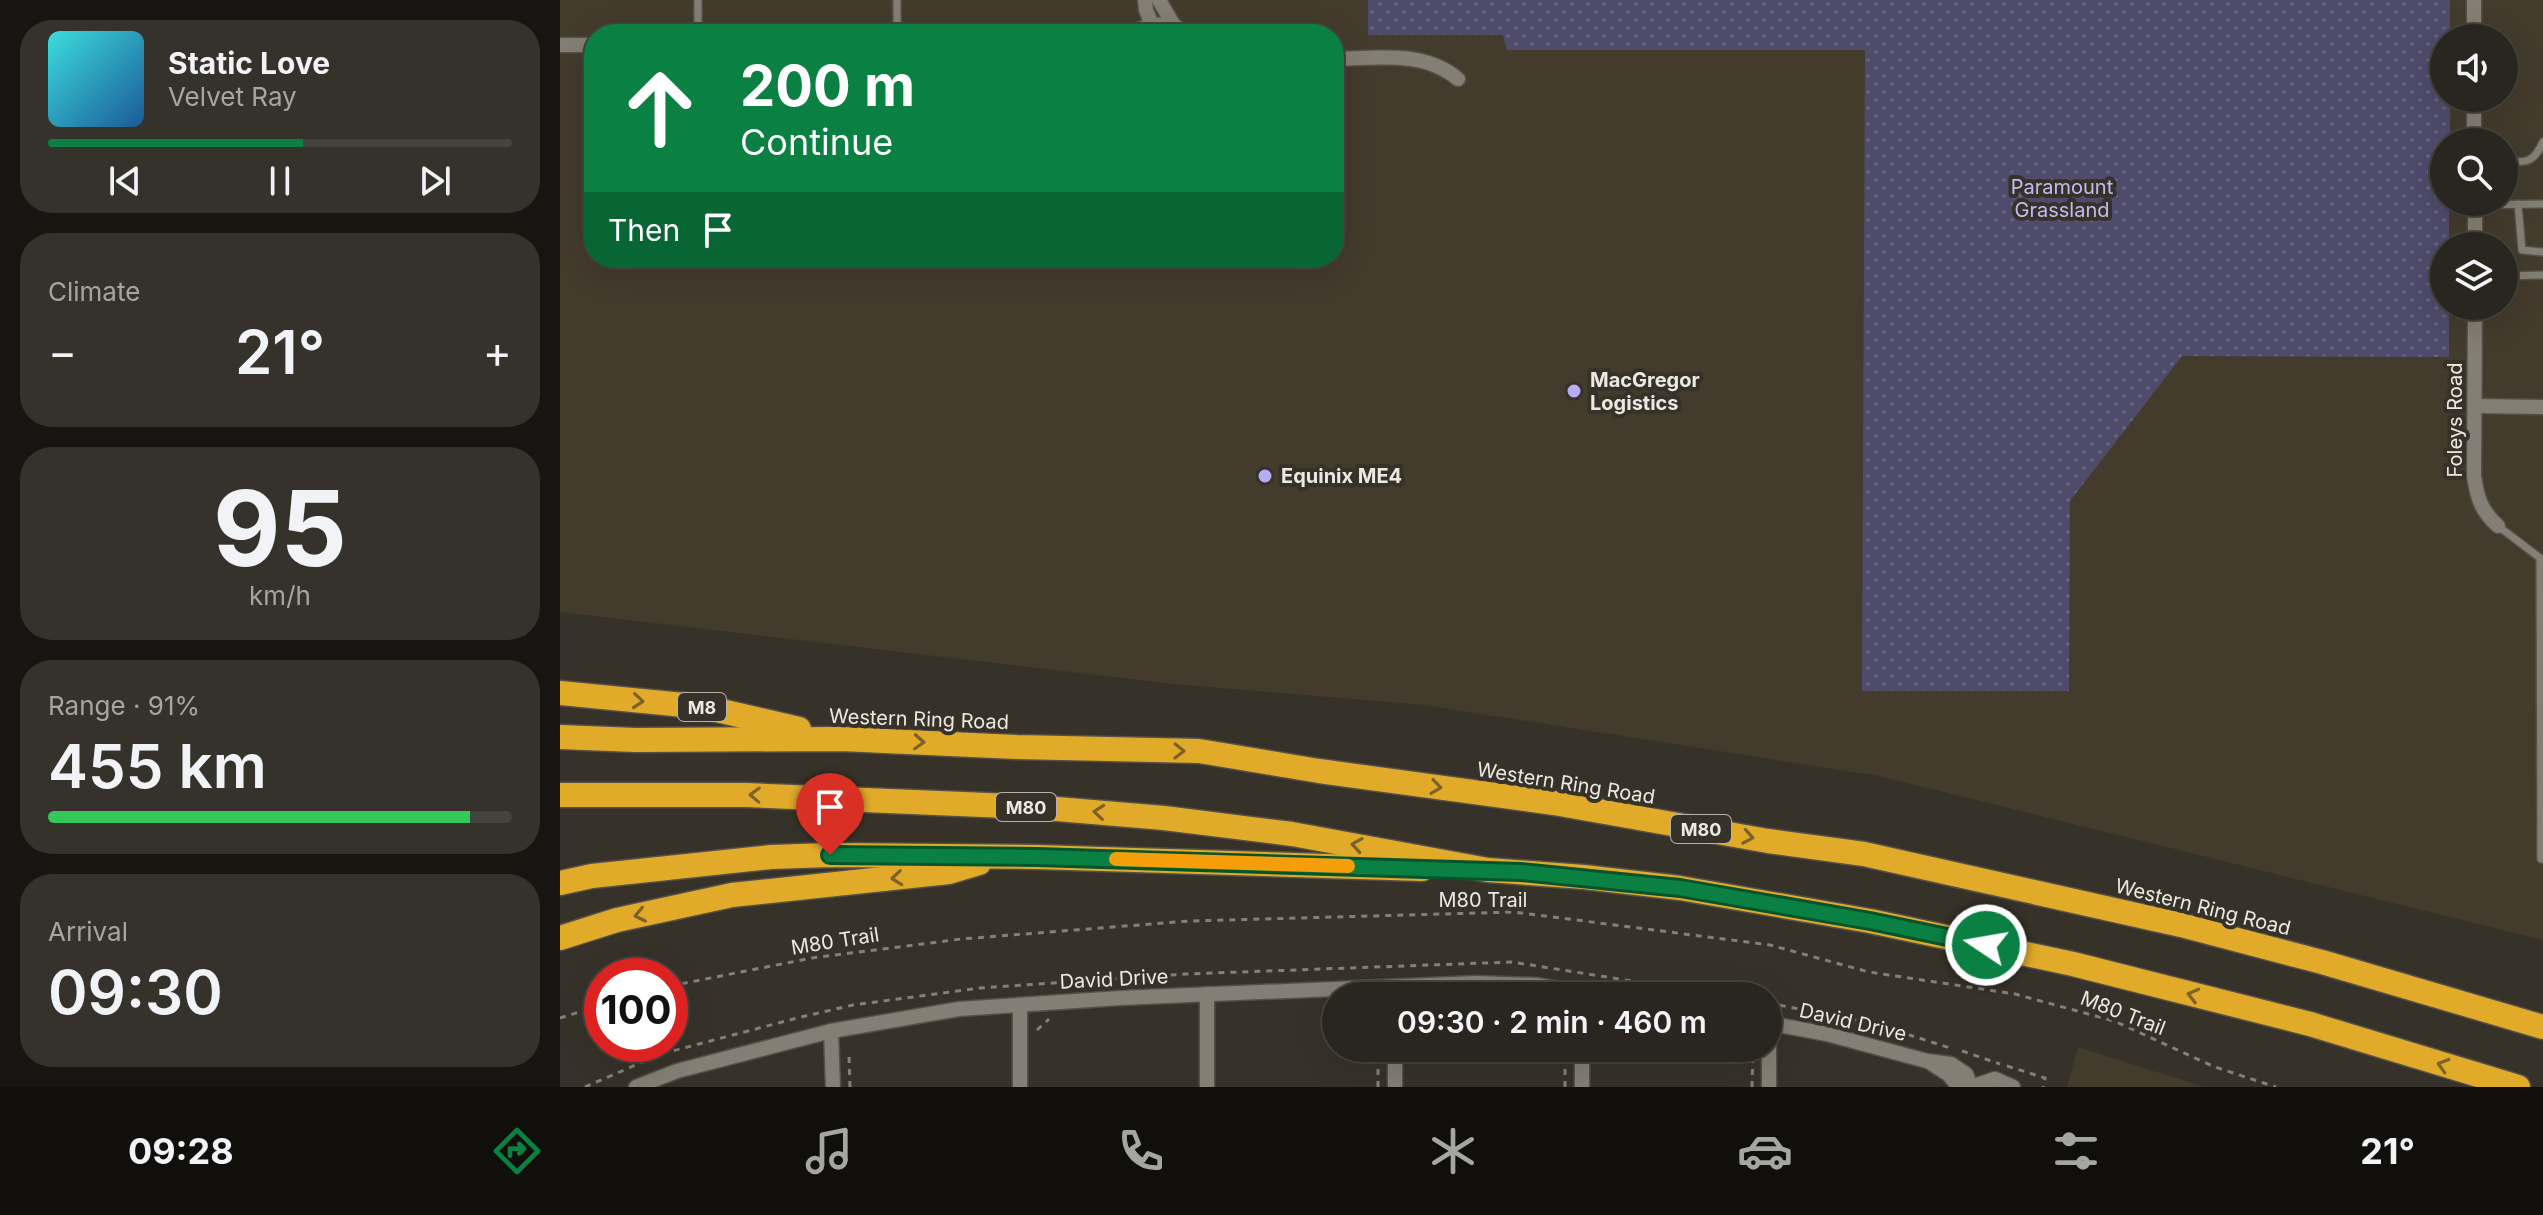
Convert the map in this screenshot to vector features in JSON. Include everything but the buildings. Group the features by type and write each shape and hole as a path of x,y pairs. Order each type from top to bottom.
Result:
{"highway":[{"name":"M8","path":"560,693 704,707 841,739"},
{"name":"Western Ring Road","path":"560,737 635,740 841,739 1199,751 1554,803 1768,841 1864,854 2181,925 2322,962 2543,1027"},
{"name":"M80","path":"560,795 746,795 1033,807 1164,818 1292,834 1488,870 1680,888 1870,921 2073,964 2310,1024 2518,1087"},
{"path":"560,883 592,876 771,857 830,855 1000,856 1488,870"},
{"path":"560,938 617,920 732,895 949,872 1000,856"}],"street":[{"path":"1145,0 1160,24"},
{"path":"1159,0 1164,24"},
{"path":"2474,0 2474,24"},
{"path":"560,45 584,45"},
{"path":"1344,59 1409,58 1431,62 1458,79"},
{"name":"Foleys Road","path":"2475,320 2474,476 2477,497 2486,515 2498,526"},
{"path":"2476,406 2543,407"},
{"name":"David Drive","path":"638,1087 677,1071 831,1031 959,1009 1207,994 1322,992"},
{"path":"1207,994 1207,1087"},
{"path":"1020,1005 1020,1087"},
{"name":"David Drive","path":"1782,1026 1851,1039 1927,1061 1951,1064 1966,1074 1971,1087 1995,1079 2007,1086"},
{"path":"831,1031 833,1087"},
{"name":"David Drive","path":"1927,1061 1948,1074 1959,1087"},
{"path":"1395,1062 1395,1087"},
{"path":"1582,1062 1582,1087"},
{"path":"1769,1062 1769,1087"}],"lane":[{"path":"698,0 698,24"},
{"path":"897,0 897,24"},
{"path":"2518,162 2527,162 2537,155 2543,142"},
{"path":"2543,204 2518,204 2522,250 2543,252"},
{"path":"2518,276 2543,275"},
{"path":"2498,526 2540,558 2543,859"}],"path":[{"name":"M80 Trail","path":"688,982 812,958 1006,935 1189,921 1514,912 1770,945 1869,972 2015,994 2114,1021 2215,1067 2276,1087"},
{"path":"1782,1006 1872,1023 2045,1078 2043,1087"},
{"path":"560,1018 584,1011"},
{"path":"1378,1062 1378,1087"},
{"path":"1565,1062 1565,1087"}],"shaded area":[{"path":"560,0 2543,0 2543,940 1879,776 1424,705 1173,684 560,612"},
{"path":"2078,1047 2204,1087 2067,1087"}],"green space":[{"name":"Paramount Grassland","path":"1368,0 2450,0 2450,24 2430,24 2430,112 2450,112 2450,128 2430,128 2430,216 2449,216 2449,232 2430,232 2430,320 2449,320 2449,357 2182,356 2070,501 2069,691 1862,691 1865,50 1507,50 1503,35 1368,35"}],"slow traffic":[{"path":"1116,859 1348,866"}],"place":[{"name":"MacGregor Logistics","path":"1574,391"},
{"name":"Equinix ME4","path":"1265,476"}],"route":[{"path":"830,855 1037,857 1521,872 1680,888 1986,945"}]}
